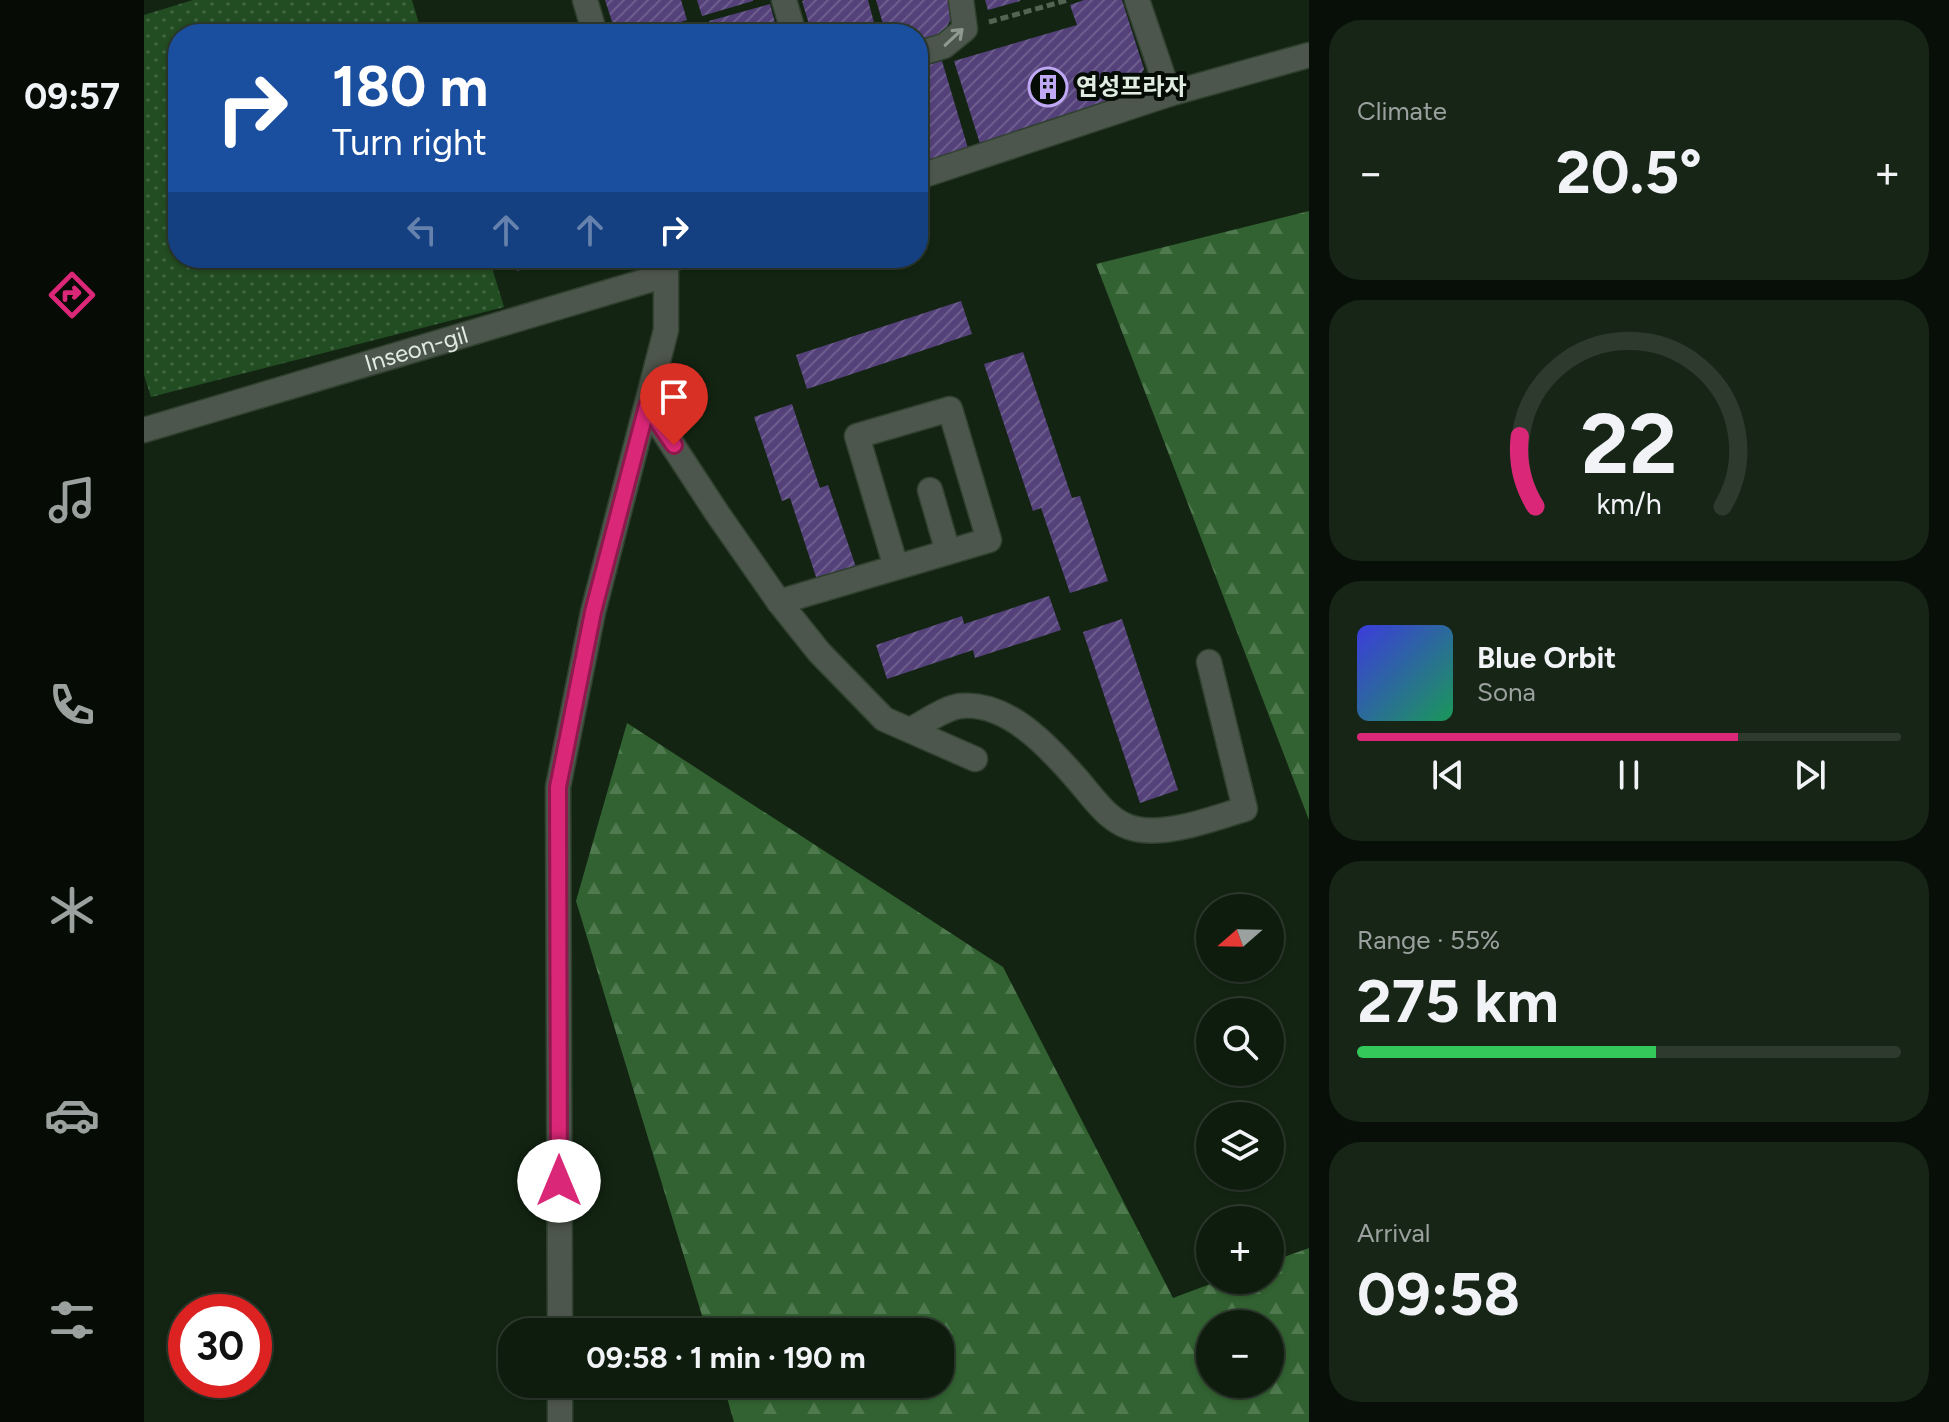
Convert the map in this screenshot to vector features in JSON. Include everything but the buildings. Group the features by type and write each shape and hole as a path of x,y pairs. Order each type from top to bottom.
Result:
{"street":[{"path":"585,0 592,24"},
{"path":"784,0 791,24"},
{"path":"928,51 944,46 965,29 961,0"},
{"path":"1137,0 1169,94"},
{"path":"928,174 1169,94 1309,55"},
{"name":"Inseon-gil","path":"144,430 652,268"},
{"path":"560,1318 558,787 593,612 666,330 668,268"},
{"path":"647,406 779,602 819,652 884,719 975,759"},
{"path":"779,602 989,540 950,409 857,436 896,567"},
{"path":"930,490 948,552"},
{"path":"910,730 958,706 994,709 1028,731 1075,777 1106,815 1136,829 1173,829 1245,809 1209,662"},
{"path":"560,1398 560,1422"}],"path":[{"path":"965,29 1068,0"}],"green space":[{"path":"193,0 412,0 419,24 168,24 168,268 492,268 504,307 151,397 144,375 144,15"},
{"path":"1309,211 1309,820 1096,264"},
{"path":"627,723 1003,967 1173,1298 1196,1289 1196,1294 1284,1294 1284,1257 1309,1248 1309,1422 734,1422 727,1398 954,1398 954,1318 703,1318 576,901"}],"place":[{"name":"연성프라자","path":"1048,87"}],"route":[{"path":"559,1181 558,787 593,612 647,406 674,445"}]}
